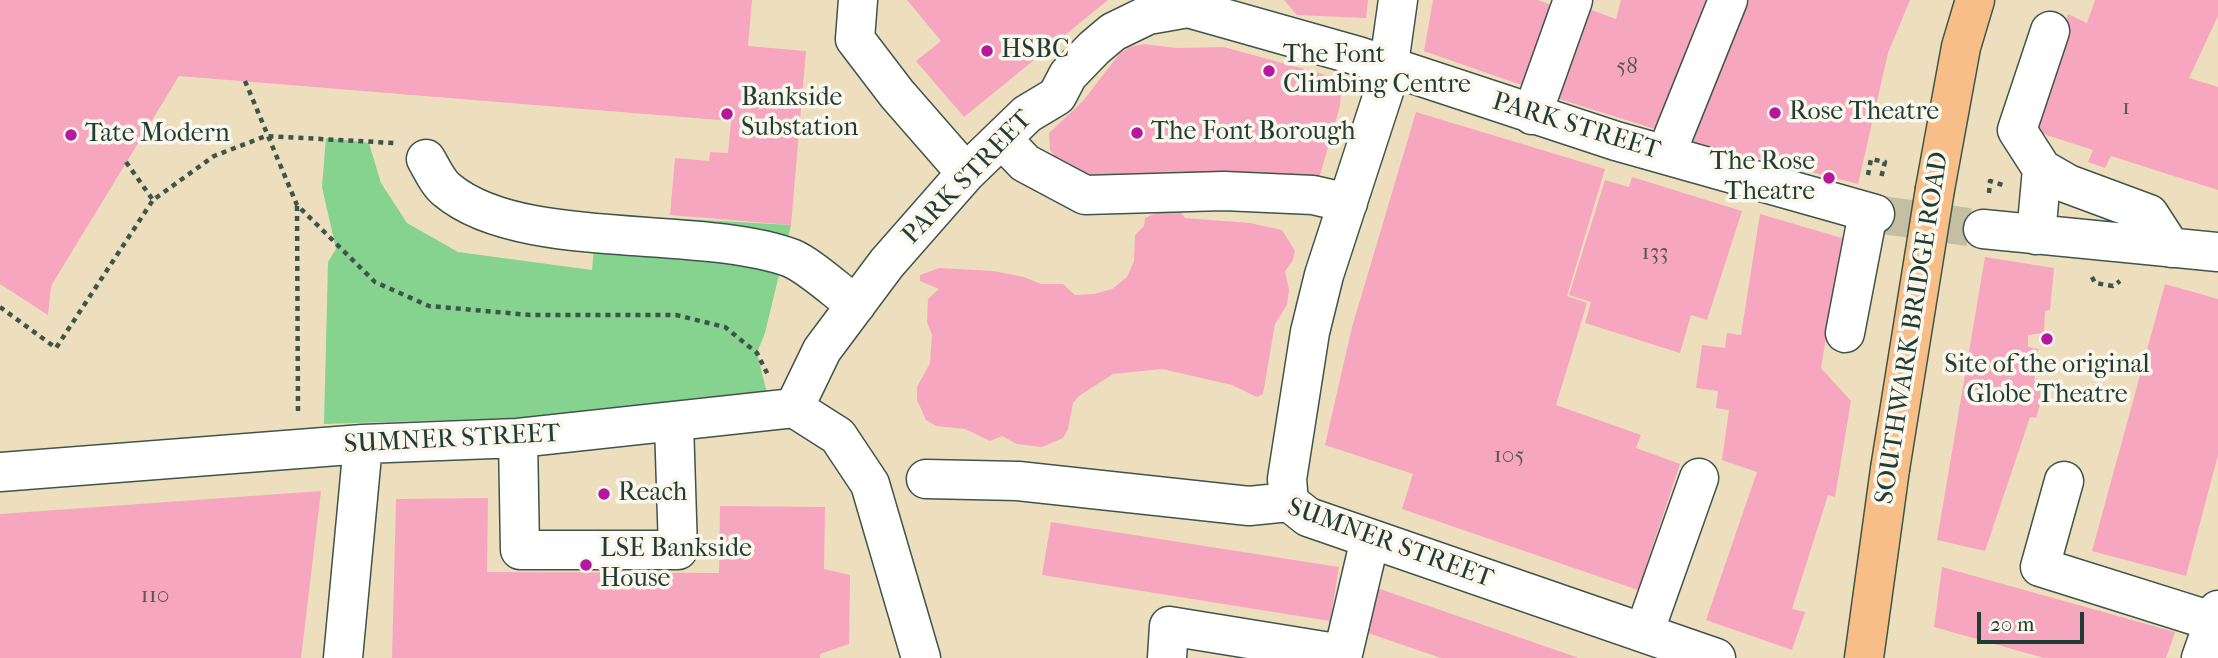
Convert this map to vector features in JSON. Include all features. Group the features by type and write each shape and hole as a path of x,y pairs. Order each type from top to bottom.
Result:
{"main road":[{"name":"SOUTHWARK BRIDGE ROAD","path":"1864,658 1890,469 1948,109 1961,47 1975,0"}],"street":[{"path":"858,0 855,39 897,94 966,173"},
{"path":"1289,502 1287,479 1310,332 1386,85 1398,0"},
{"path":"1532,115 1573,0"},
{"path":"1666,154 1728,0"},
{"name":"PARK STREET","path":"794,408 822,350 887,263 966,173 1018,139 1057,96 1068,75 1113,32 1148,16 1188,8 1388,66 1532,115 1613,149 1666,154 1874,203"},
{"path":"2050,31 2017,130 2042,169 2068,184 2149,214 2171,248"},
{"path":"1018,139 1085,195 1224,191 1313,194 1348,204"},
{"path":"426,159 446,189 483,212 540,225 731,246 792,259 856,305"},
{"path":"2036,235 2042,169"},
{"path":"1845,333 1874,203"},
{"path":"1983,229 2218,252"},
{"path":"794,408 838,436 870,484 921,658"},
{"name":"SUMNER STREET","path":"0,472 363,444 518,438 794,408"},
{"path":"518,438 520,550 678,550 674,423"},
{"path":"343,658 363,444"},
{"path":"1644,633 1699,478"},
{"name":"SUMNER STREET","path":"926,480 1018,481 1249,506 1289,502 1308,517 1716,658"},
{"path":"2064,481 2040,568 2217,619 2202,658"},
{"path":"1167,658 1169,626 1342,656 1370,539"}],"path":[{"path":"245,81 297,205 375,282 429,306 530,316 676,316 725,327 757,353 768,376 794,408"},
{"path":"0,307 56,348 153,201 214,156 266,136 398,144 426,159"},
{"path":"1871,159 1885,162 1874,203"},
{"path":"126,162 153,201"},
{"path":"297,205 298,450"}],"green space":[{"path":"326,138 369,143 381,183 407,223 458,252 592,270 597,214 791,225 765,333 757,353 767,393 514,418 324,424 328,262 336,249 322,187"}],"building":[{"name":"Tate Modern","path":"0,0 752,0 748,46 806,51 791,225 670,215 675,158 709,161 710,152 728,153 731,121 179,76 51,286 48,315 0,284"},
{"name":"HSBC","path":"907,0 1108,0 964,117 916,61 941,41"},
{"path":"1284,0 1368,0 1366,18 1297,15"},
{"path":"1433,0 1538,0 1557,7 1527,87 1424,51"},
{"path":"1621,0 1716,0 1658,130 1559,99 1586,8 1616,19"},
{"path":"1749,0 1910,0 1888,53 1858,184 1690,141"},
{"path":"2095,0 2218,0 2218,16 2189,78 2218,87 2218,190 2111,156 2105,168 2088,162 2093,150 2028,129 2068,14 2087,23"},
{"path":"1144,44 1176,48 1224,47 1326,75 1336,81 1341,92 1340,106 1320,175 1315,180 1070,176 1050,150 1049,133 1083,101 1120,53 1130,47"},
{"path":"1416,112 1605,169 1567,296 1587,303 1556,405 1641,435 1636,448 1680,464 1638,590 1402,509 1413,474 1325,445 1352,327"},
{"path":"1632,177 1742,211 1707,320 1691,315 1680,353 1585,323 1591,302 1569,295 1605,180 1629,187"},
{"path":"1168,208 1178,208 1185,218 1250,223 1282,230 1295,251 1292,262 1285,271 1289,290 1287,305 1275,324 1263,394 1257,397 1232,385 1162,369 1113,374 1079,396 1073,403 1068,429 1063,438 1042,447 1017,444 1002,436 990,441 965,429 936,426 926,420 917,400 917,387 930,363 932,335 927,322 928,299 939,289 920,281 920,275 939,268 993,271 1024,277 1041,284 1063,284 1075,295 1094,294 1112,289 1127,277 1134,261 1135,235 1144,226 1145,218"},
{"path":"1760,214 1842,238 1821,368 1851,401 1835,497 1828,495 1792,609 1805,612 1792,650 1706,620 1757,472 1722,460 1729,410 1716,408 1718,391 1696,388 1702,345 1725,348 1727,333 1741,335"},
{"path":"1985,257 2054,268 2050,310 2045,311 2044,333 2028,335 2028,347 2038,349 2034,381 2041,382 2040,405 2036,418 2030,417 1985,551 1937,540"},
{"path":"2165,284 2218,299 2218,455 2186,576 2092,551"},
{"path":"321,491 301,658 0,658 0,514"},
{"path":"488,498 487,572 719,573 720,506 825,507 824,569 850,575 849,644 820,654 820,658 392,658 396,499"},
{"path":"1051,522 1339,567 1330,621 1042,575"},
{"path":"1942,567 2175,632 2166,658 2044,658 1934,627"},
{"path":"1374,587 1579,658 1441,658 1359,630"}],"tunnel":[{"path":"1875,214 1983,229"}],"place":[{"name":"HSBC","path":"987,51"},
{"name":"The Font Climbing Centre","path":"1269,71"},
{"name":"Rose Theatre","path":"1775,113"},
{"name":"Bankside Substation","path":"727,114"},
{"name":"The Font Borough","path":"1137,133"},
{"name":"Tate Modern","path":"71,135"},
{"name":"The Rose Theatre","path":"1829,178"},
{"name":"Site of the original Globe Theatre","path":"2047,339"},
{"name":"Reach","path":"604,494"},
{"name":"LSE Bankside House","path":"586,565"}]}
